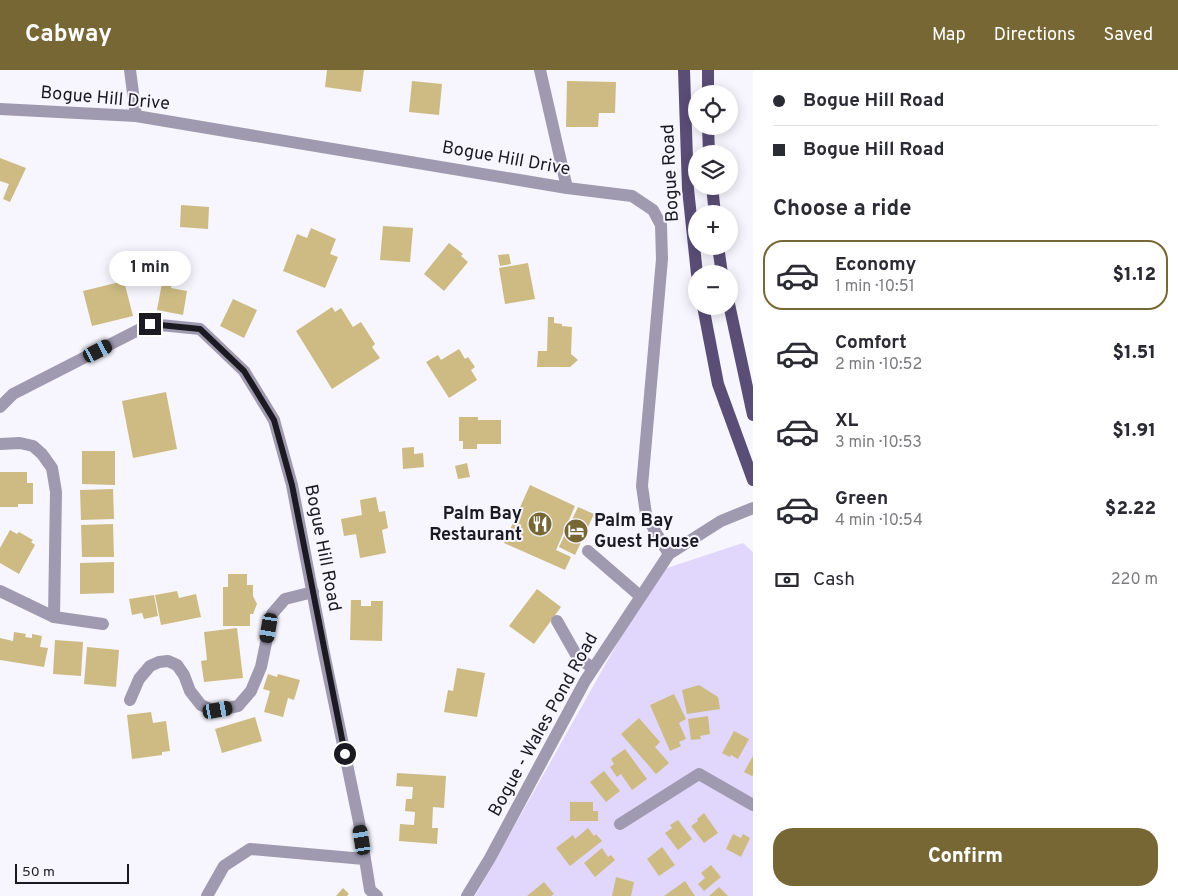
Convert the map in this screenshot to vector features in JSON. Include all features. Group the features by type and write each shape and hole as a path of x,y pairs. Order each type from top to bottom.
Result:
{"main road":[{"name":"Bogue Road","path":"684,70 688,189 696,265"},
{"path":"708,70 708,85"},
{"path":"705,315 718,384 753,480"},
{"path":"731,315 753,415"}],"street":[{"path":"130,70 136,116"},
{"path":"540,70 567,188"},
{"name":"Bogue Hill Drive","path":"0,109 136,116 567,188 632,196 653,210 661,225 662,258 642,486 646,514 670,554"},
{"name":"Bogue Hill Road","path":"0,406 13,394 150,324 200,329 244,371 274,420 292,485 359,822 370,890 377,896"},
{"path":"0,444 20,443 34,446 52,468 56,492 54,617"},
{"name":"Bogue - Wales Pond Road","path":"467,896 490,858 585,681 640,596 670,554 722,522 753,508"},
{"path":"588,551 640,596"},
{"path":"0,591 54,617 103,624"},
{"path":"130,700 139,679 150,666 168,661 177,665 184,675 190,691 201,705 218,710 238,706 251,691 261,667 272,614 285,599 313,592"},
{"path":"557,622 578,658 593,668"},
{"path":"620,824 698,774 753,805"},
{"path":"207,896 224,866 250,849 364,859"}],"shaded area":[{"path":"743,543 753,552 753,896 475,896 658,571"}],"building":[{"path":"327,70 364,70 361,92 325,87"},
{"path":"412,81 442,84 439,115 409,112"},
{"path":"567,81 616,82 615,113 599,113 598,127 566,127"},
{"path":"0,158 26,168 10,202 3,199 9,184 0,181"},
{"path":"181,205 209,207 208,229 180,227"},
{"path":"383,226 413,228 410,262 380,260"},
{"path":"311,228 336,239 330,254 338,257 325,288 283,271 297,234 307,238"},
{"path":"449,243 463,254 461,256 468,262 444,291 424,274"},
{"path":"509,254 511,264 500,266 498,255"},
{"path":"528,263 535,299 505,304 499,268"},
{"path":"164,272 173,273 171,288 187,291 183,315 157,310"},
{"path":"124,281 133,316 92,326 83,291"},
{"path":"233,299 257,310 244,338 220,326"},
{"path":"332,307 335,312 341,308 353,327 361,322 375,344 372,347 380,358 332,389 296,331"},
{"path":"548,317 554,317 554,323 572,327 571,354 578,360 570,367 537,367 538,351 547,351"},
{"path":"459,349 465,359 468,357 475,367 471,370 477,380 449,398 426,362 438,355 441,360"},
{"path":"166,392 177,449 133,458 122,401"},
{"path":"459,417 478,417 478,420 501,420 501,444 477,444 477,449 463,449 463,441 459,441"},
{"path":"414,447 414,454 423,453 424,467 403,469 402,448"},
{"path":"82,451 115,451 115,485 82,484"},
{"path":"467,463 470,477 458,479 455,466"},
{"path":"0,472 27,472 27,483 33,483 33,504 18,504 18,507 0,507"},
{"name":"Palm Bay Restaurant","path":"530,485 575,506 556,550 571,557 565,570 504,543"},
{"path":"113,489 114,519 81,520 80,490"},
{"path":"376,497 379,512 385,511 388,528 382,530 386,553 360,558 356,534 344,536 341,519 362,515 360,500"},
{"name":"Palm Bay Guest House","path":"578,507 594,514 575,555 559,547"},
{"path":"113,524 114,557 82,557 81,525"},
{"path":"10,530 17,534 19,532 33,540 31,542 35,545 19,574 0,563 0,548"},
{"path":"114,562 114,593 80,594 80,563"},
{"path":"228,574 247,574 247,585 253,585 253,596 257,604 253,614 250,614 250,626 223,626 223,587 228,587"},
{"path":"537,589 561,607 534,644 509,626"},
{"path":"177,591 179,598 196,594 201,617 161,625 155,595"},
{"path":"154,595 158,616 144,619 142,613 132,615 129,599"},
{"path":"351,600 361,600 361,606 371,606 371,601 383,601 382,641 350,640"},
{"path":"237,628 243,678 204,682 201,661 207,660 204,632"},
{"path":"14,632 26,634 25,637 32,638 32,634 42,636 40,647 48,648 44,667 0,660 0,638 13,641"},
{"path":"55,640 83,642 81,676 53,674"},
{"path":"87,647 119,650 116,687 84,684"},
{"path":"457,668 485,673 477,717 444,712 448,690 453,691"},
{"path":"268,674 277,677 278,674 300,680 294,700 288,698 283,717 264,712 270,691 263,689"},
{"path":"699,685 718,697 720,709 687,714 682,690"},
{"path":"674,694 686,719 679,723 686,739 679,742 681,746 670,751 650,705"},
{"path":"151,712 153,723 166,721 170,751 162,752 162,755 132,759 127,715"},
{"path":"708,716 710,734 700,736 701,739 691,740 688,719"},
{"path":"255,717 262,741 222,753 215,729"},
{"path":"639,718 660,742 655,747 669,763 656,774 621,734"},
{"path":"734,731 749,739 738,759 722,753"},
{"path":"625,749 647,779 632,790 621,774 617,777 610,767 614,764 611,759"},
{"path":"753,756 753,775 752,776 744,772"},
{"path":"604,771 620,791 606,802 590,782"},
{"path":"397,773 446,776 444,808 433,807 432,828 438,828 437,844 399,841 400,824 414,825 415,812 405,811 406,799 412,799 413,787 396,786"},
{"path":"570,802 593,802 593,811 598,811 598,821 570,821"},
{"path":"704,813 718,833 704,843 691,826"},
{"path":"678,820 692,839 678,850 665,833 672,828 670,825"},
{"path":"588,828 594,836 596,834 602,841 570,866 556,848 573,835 575,839"},
{"path":"733,834 741,838 743,834 750,838 741,857 726,849"},
{"path":"662,847 675,865 659,876 647,859"},
{"path":"602,848 608,857 611,855 615,860 595,877 584,863"},
{"path":"711,865 721,877 704,891 698,884 705,878 701,873"},
{"path":"616,877 634,882 631,896 612,896"},
{"path":"685,881 695,896 664,896"},
{"path":"544,882 554,894 551,896 527,896"},
{"path":"719,887 728,896 709,896"},
{"path":"343,888 349,894 347,896 336,896"}],"place":[{"name":"Palm Bay Restaurant","path":"540,524"},
{"name":"Palm Bay Guest House","path":"576,531"}],"route":[{"path":"150,324 200,329 244,371 274,420 292,485 345,754"}]}
